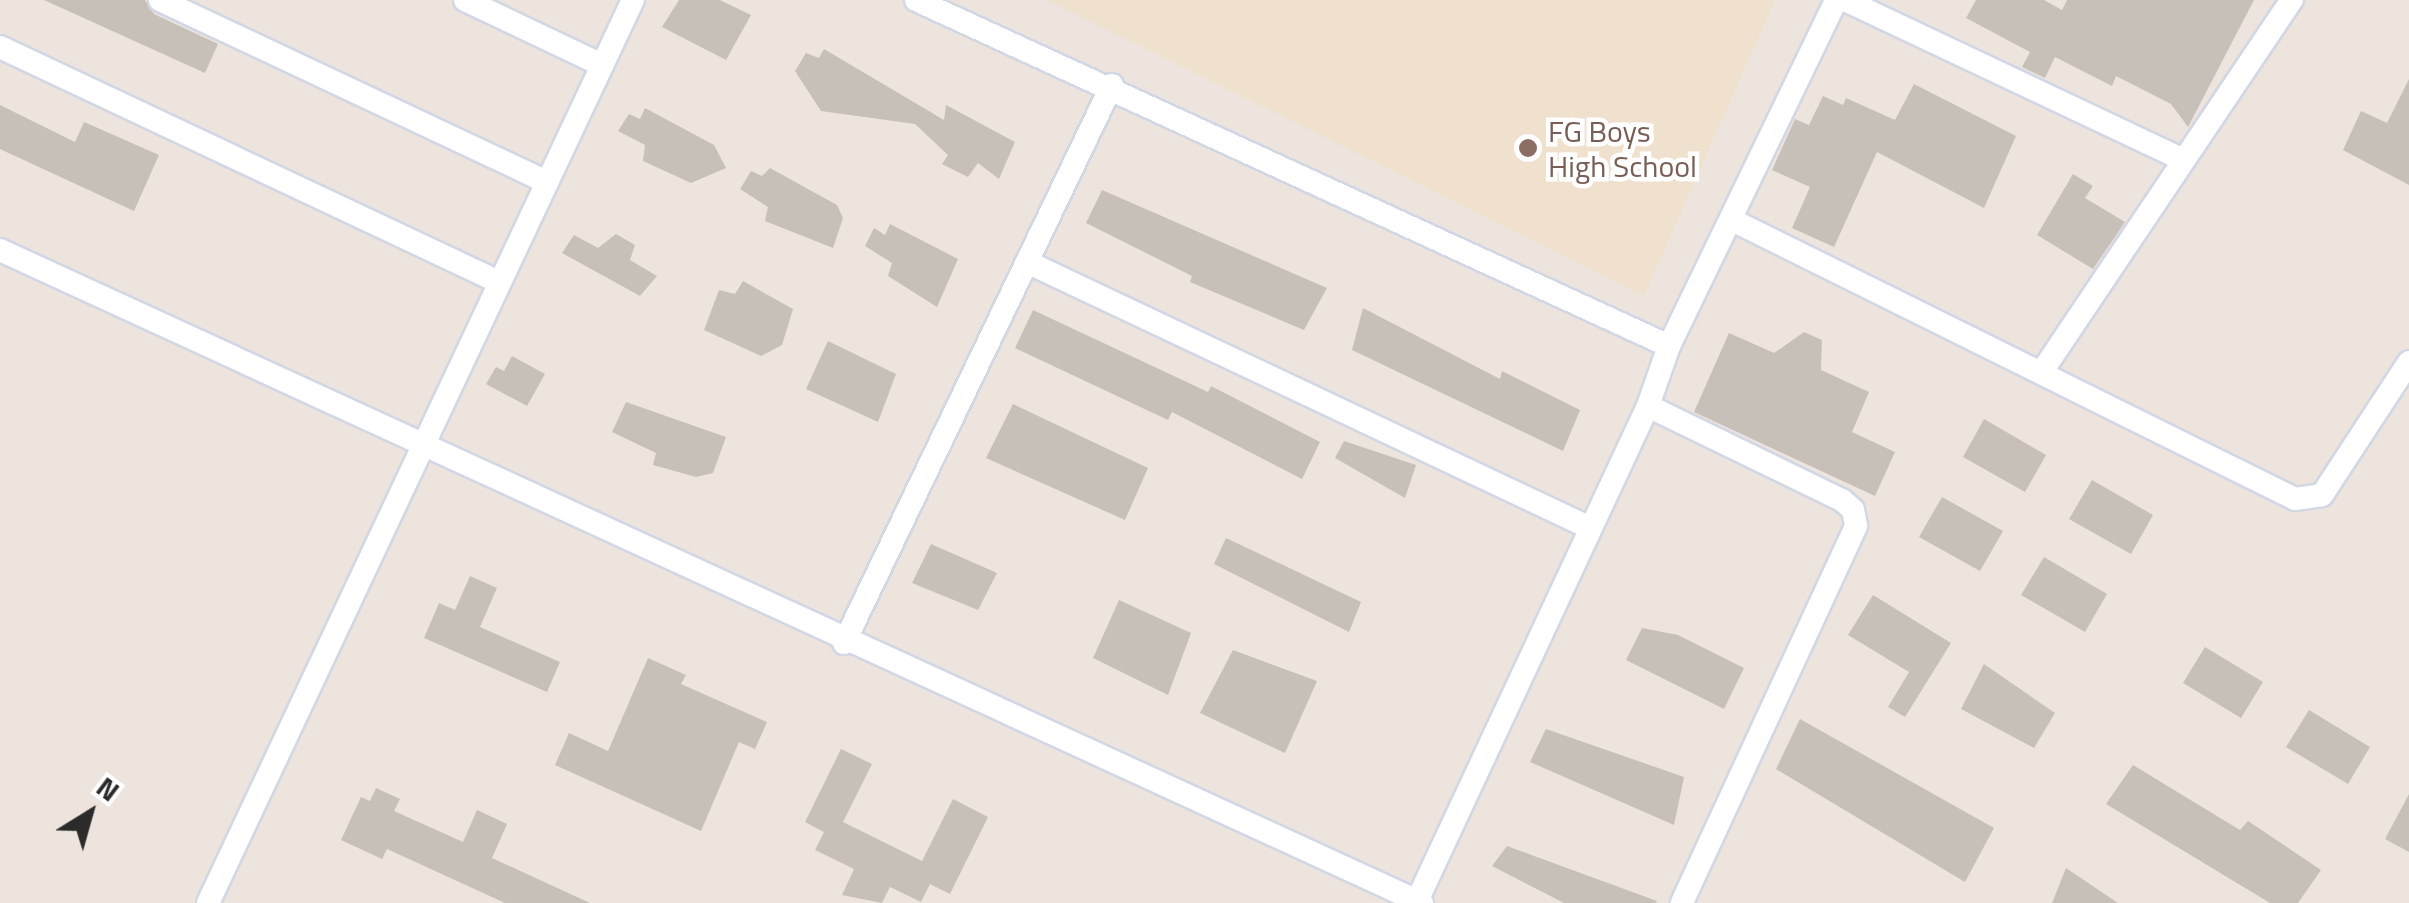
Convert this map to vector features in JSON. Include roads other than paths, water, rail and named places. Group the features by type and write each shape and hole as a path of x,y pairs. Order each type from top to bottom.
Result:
{"street":[{"path":"160,0 547,182"},
{"path":"465,0 602,65"},
{"path":"208,903 633,0"},
{"path":"916,0 1112,85 1669,346"},
{"path":"0,250 844,643 1418,902 1588,526 1648,406 1669,346 1734,222 1836,0"},
{"path":"1846,0 2180,159"},
{"path":"2044,370 2180,159 2292,0"},
{"path":"0,47 499,282"},
{"path":"844,643 1112,85"},
{"path":"1734,222 2044,370 2295,499 2310,500 2330,483 2409,362"},
{"path":"1027,262 1588,526"},
{"path":"1648,406 1842,500 1853,510 1856,526 1682,903"}],"place":[{"name":"FG Boys High School","path":"1528,148"}]}
